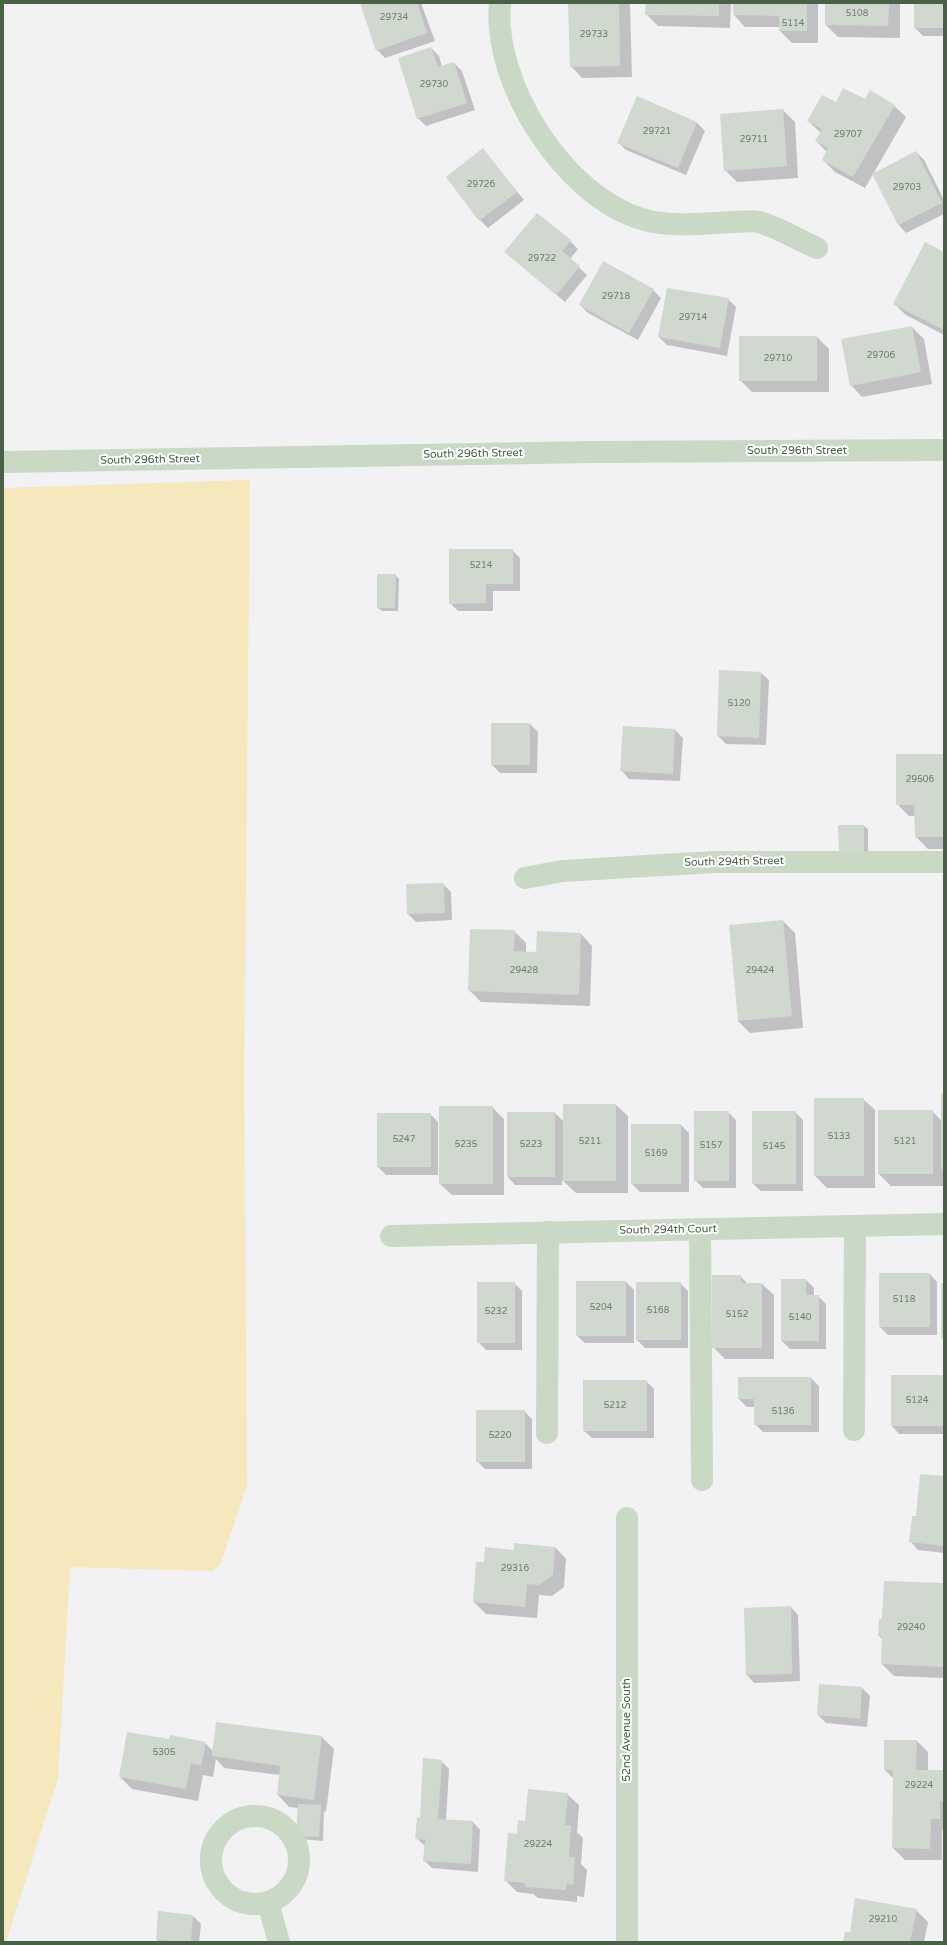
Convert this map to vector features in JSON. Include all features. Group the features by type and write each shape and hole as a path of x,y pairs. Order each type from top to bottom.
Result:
{"street":[{"path":"500,3 499,34 512,82 522,103 537,130 553,152 572,174 592,191 617,208 642,220 666,223 759,222 817,248"},
{"name":"South 296th Street","path":"3,462 587,452 944,450"},
{"name":"South 294th Street","path":"525,878 585,869 714,862 944,862"},
{"name":"South 294th Court","path":"391,1236 944,1224"},
{"path":"854,1430 855,1226"},
{"path":"700,1229 702,1480"},
{"path":"547,1433 548,1232"},
{"name":"52nd Avenue South","path":"627,1518 627,1942"},
{"path":"260,1815 277,1820 290,1832 298,1848 300,1865 294,1881 283,1894 268,1903 250,1904 233,1899 220,1888 212,1872 211,1855 216,1838 227,1825 243,1817 260,1815"},
{"path":"268,1903 279,1942"}],"shaded area":[{"path":"250,480 244,1078 247,1486 221,1563 213,1571 70,1567 58,1779 6,1942 3,1942 3,488"}],"building":[{"path":"360,3 417,3 427,33 376,51"},
{"path":"568,3 619,3 620,66 570,67"},
{"path":"646,3 719,3 719,16 645,15"},
{"path":"733,3 807,3 807,31 779,31 779,16 733,15"},
{"path":"825,3 889,3 888,26 825,25"},
{"path":"914,3 944,3 944,28 914,28"},
{"path":"431,47 438,67 454,62 467,103 417,119 398,58"},
{"path":"843,88 865,99 870,90 895,105 853,177 822,160 828,148 815,141 822,129 807,121 822,95 836,102"},
{"path":"637,96 697,122 678,168 617,143"},
{"path":"783,109 787,166 724,171 720,114"},
{"path":"483,148 517,192 479,221 446,177"},
{"path":"916,151 942,203 898,225 872,174"},
{"path":"537,213 571,240 562,251 580,266 556,295 504,252"},
{"path":"925,242 944,252 944,330 893,304"},
{"path":"603,261 654,289 629,333 579,305"},
{"path":"667,288 729,298 720,348 658,337"},
{"path":"912,326 921,372 850,386 841,339"},
{"path":"739,336 817,336 817,381 739,381"},
{"path":"449,549 513,549 513,584 486,584 486,603 449,604"},
{"path":"377,574 396,574 395,608 377,608"},
{"path":"719,670 761,672 759,738 717,736"},
{"path":"491,723 530,723 530,765 491,765"},
{"path":"623,726 675,729 673,774 620,771"},
{"path":"896,754 944,754 944,837 915,837 914,805 896,805"},
{"path":"838,825 864,825 864,851 839,851"},
{"path":"444,883 445,913 407,914 406,884"},
{"path":"783,920 792,1016 738,1021 729,925"},
{"path":"470,929 515,930 514,951 536,952 537,931 581,933 579,995 468,991"},
{"path":"941,1094 944,1094 944,1169 941,1169"},
{"path":"814,1098 864,1098 864,1176 814,1176"},
{"path":"563,1104 616,1104 616,1181 563,1181"},
{"path":"439,1106 493,1106 493,1184 439,1184"},
{"path":"878,1110 933,1110 933,1174 878,1174"},
{"path":"694,1111 729,1111 729,1181 694,1181"},
{"path":"752,1111 796,1111 796,1184 752,1184"},
{"path":"507,1112 555,1112 555,1177 507,1177"},
{"path":"377,1113 431,1113 431,1167 377,1167"},
{"path":"631,1124 681,1124 681,1184 631,1184"},
{"path":"879,1273 930,1273 930,1327 879,1327"},
{"path":"712,1275 741,1275 741,1283 762,1283 762,1348 712,1348"},
{"path":"781,1279 806,1279 806,1295 819,1295 819,1341 781,1341"},
{"path":"576,1281 626,1281 626,1336 576,1336"},
{"path":"477,1282 515,1282 515,1343 477,1343"},
{"path":"636,1282 681,1282 681,1340 636,1340"},
{"path":"941,1283 944,1283 944,1339 941,1339"},
{"path":"891,1375 944,1375 944,1426 891,1426"},
{"path":"738,1377 811,1377 811,1425 754,1425 754,1399 738,1399"},
{"path":"583,1380 647,1380 647,1431 583,1431"},
{"path":"476,1410 525,1410 525,1462 476,1462"},
{"path":"920,1474 944,1476 944,1546 909,1542 912,1516 916,1516"},
{"path":"514,1543 555,1547 553,1575 539,1585 527,1584 525,1607 473,1602 476,1562 484,1562 485,1547 514,1550"},
{"path":"884,1581 944,1583 944,1667 881,1664 882,1636 878,1636 879,1619 882,1619"},
{"path":"791,1606 792,1674 746,1675 744,1608"},
{"path":"819,1684 862,1687 860,1719 817,1715"},
{"path":"216,1722 322,1736 314,1800 277,1795 280,1766 212,1756"},
{"path":"127,1732 169,1739 170,1735 206,1742 201,1766 191,1763 186,1789 119,1777"},
{"path":"884,1740 917,1740 916,1770 944,1770 944,1801 940,1801 940,1819 931,1819 930,1849 892,1848 893,1770 884,1770"},
{"path":"423,1758 442,1760 438,1819 473,1821 471,1864 423,1861 425,1840 415,1839 417,1817 420,1818"},
{"path":"528,1789 568,1793 565,1825 571,1825 569,1857 575,1857 573,1885 566,1884 566,1890 525,1887 525,1883 504,1881 508,1833 517,1834 518,1820 525,1821"},
{"path":"298,1804 321,1805 319,1837 296,1836"},
{"path":"855,1898 917,1909 910,1942 843,1942 845,1932 850,1932"},
{"path":"158,1911 193,1915 191,1942 156,1940"}]}
